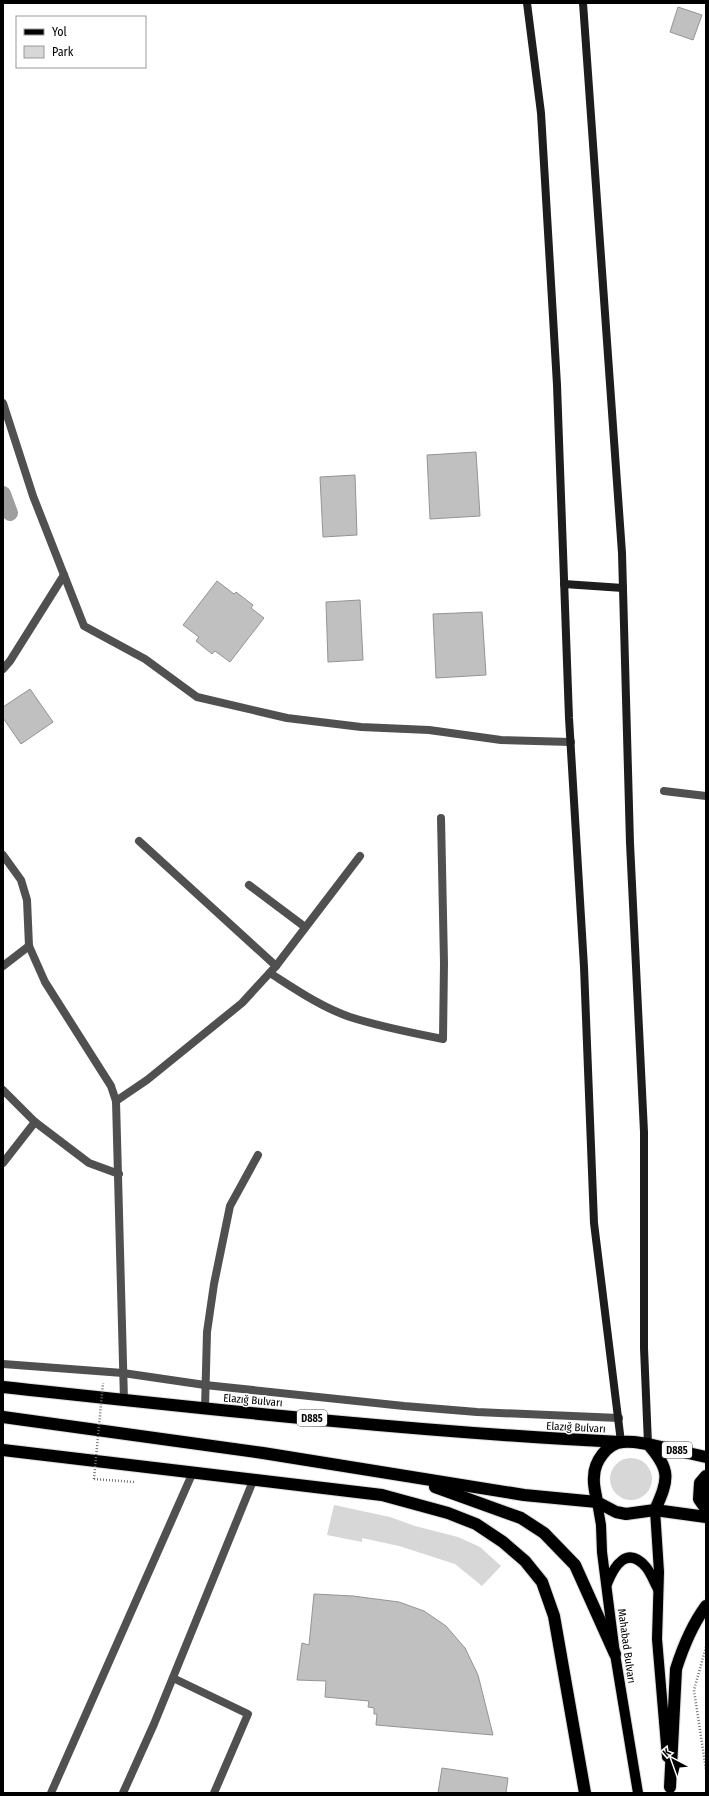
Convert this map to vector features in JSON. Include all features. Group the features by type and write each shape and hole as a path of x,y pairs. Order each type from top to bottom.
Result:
{"highway":[{"name":"Elazığ Bulvarı","path":"3,1387 205,1408 523,1437 622,1442"},
{"path":"3,1417 263,1453 524,1495 597,1502 616,1512 626,1514 655,1510 706,1517"},
{"path":"597,1502 594,1478 595,1467 601,1456 622,1442 648,1444 660,1457 666,1477 665,1487 655,1510"},
{"name":"D885","path":"648,1444 706,1457"},
{"path":"3,1450 193,1472 253,1481 382,1495 448,1513 476,1524 503,1542 525,1561 542,1582 554,1616 585,1793"},
{"path":"406,1476 521,1518 544,1533 575,1565 615,1654"},
{"path":"706,1476 700,1483 699,1499 706,1509"},
{"path":"670,1791 676,1669 696,1618 706,1606"}],"main road":[{"path":"527,3 541,113 557,385 564,584 571,742 584,966 594,1223 622,1442"},
{"path":"583,3 622,553 630,843 644,1132 644,1348 648,1444"},
{"path":"564,584 623,588"},
{"name":"Mahabad Bulvarı","path":"597,1502 601,1525 602,1552 615,1654 638,1793"},
{"path":"655,1510 659,1572 657,1639 670,1791"},
{"path":"606,1586 613,1570 620,1561 630,1558 639,1560 647,1567 659,1591"}],"street":[{"path":"3,403 33,496 84,626 145,659 197,697 287,718 361,727 429,730 501,740 571,742"},
{"path":"3,669 64,575"},
{"path":"664,791 706,796"},
{"path":"270,973 306,996 349,1016 399,1031 443,1039 444,963 441,818"},
{"path":"139,841 276,966"},
{"path":"3,855 22,880 27,900 29,946 45,982 111,1086 116,1101 124,1400"},
{"path":"116,1101 148,1080 242,1003 276,966 360,856"},
{"path":"250,886 305,927"},
{"path":"3,966 29,946"},
{"path":"3,1090 35,1122 89,1163 119,1174"},
{"path":"3,1163 35,1122"},
{"path":"205,1408 207,1332 214,1284 230,1206 258,1155"},
{"path":"3,1364 123,1373 205,1385 477,1412 619,1418"},
{"path":"51,1793 193,1472"},
{"path":"123,1793 173,1678 253,1481"},
{"path":"173,1678 248,1714 214,1793"}],"path":[{"path":"103,1383 94,1479 134,1482"},
{"path":"706,1647 694,1690 706,1770"}],"green space":[{"path":"627,1458 635,1458 643,1461 649,1467 652,1479 649,1491 643,1497 635,1500 627,1500 619,1497 613,1491 610,1483 610,1475 613,1467 619,1461"},
{"path":"334,1505 390,1517 415,1526 458,1537 480,1547 501,1566 482,1586 455,1564 399,1546 362,1538 362,1542 327,1535"}],"building":[{"path":"678,7 702,15 693,40 670,32"},
{"path":"476,452 480,516 430,519 427,455"},
{"path":"355,475 357,535 323,537 320,477"},
{"path":"217,581 234,594 236,592 253,605 251,608 264,618 230,662 215,651 212,654 196,641 199,637 183,625"},
{"path":"360,600 363,660 328,662 326,602"},
{"path":"482,612 486,675 436,678 433,614"},
{"path":"30,689 53,722 21,744 3,718 3,707"},
{"path":"314,1594 353,1596 399,1602 424,1611 446,1626 465,1648 478,1675 493,1735 376,1725 377,1714 374,1714 374,1708 368,1707 369,1701 325,1697 326,1681 297,1680 302,1643 309,1645"},
{"path":"442,1768 508,1778 506,1793 438,1793"}],"waterway":[{"path":"3,494 10,513"}]}
